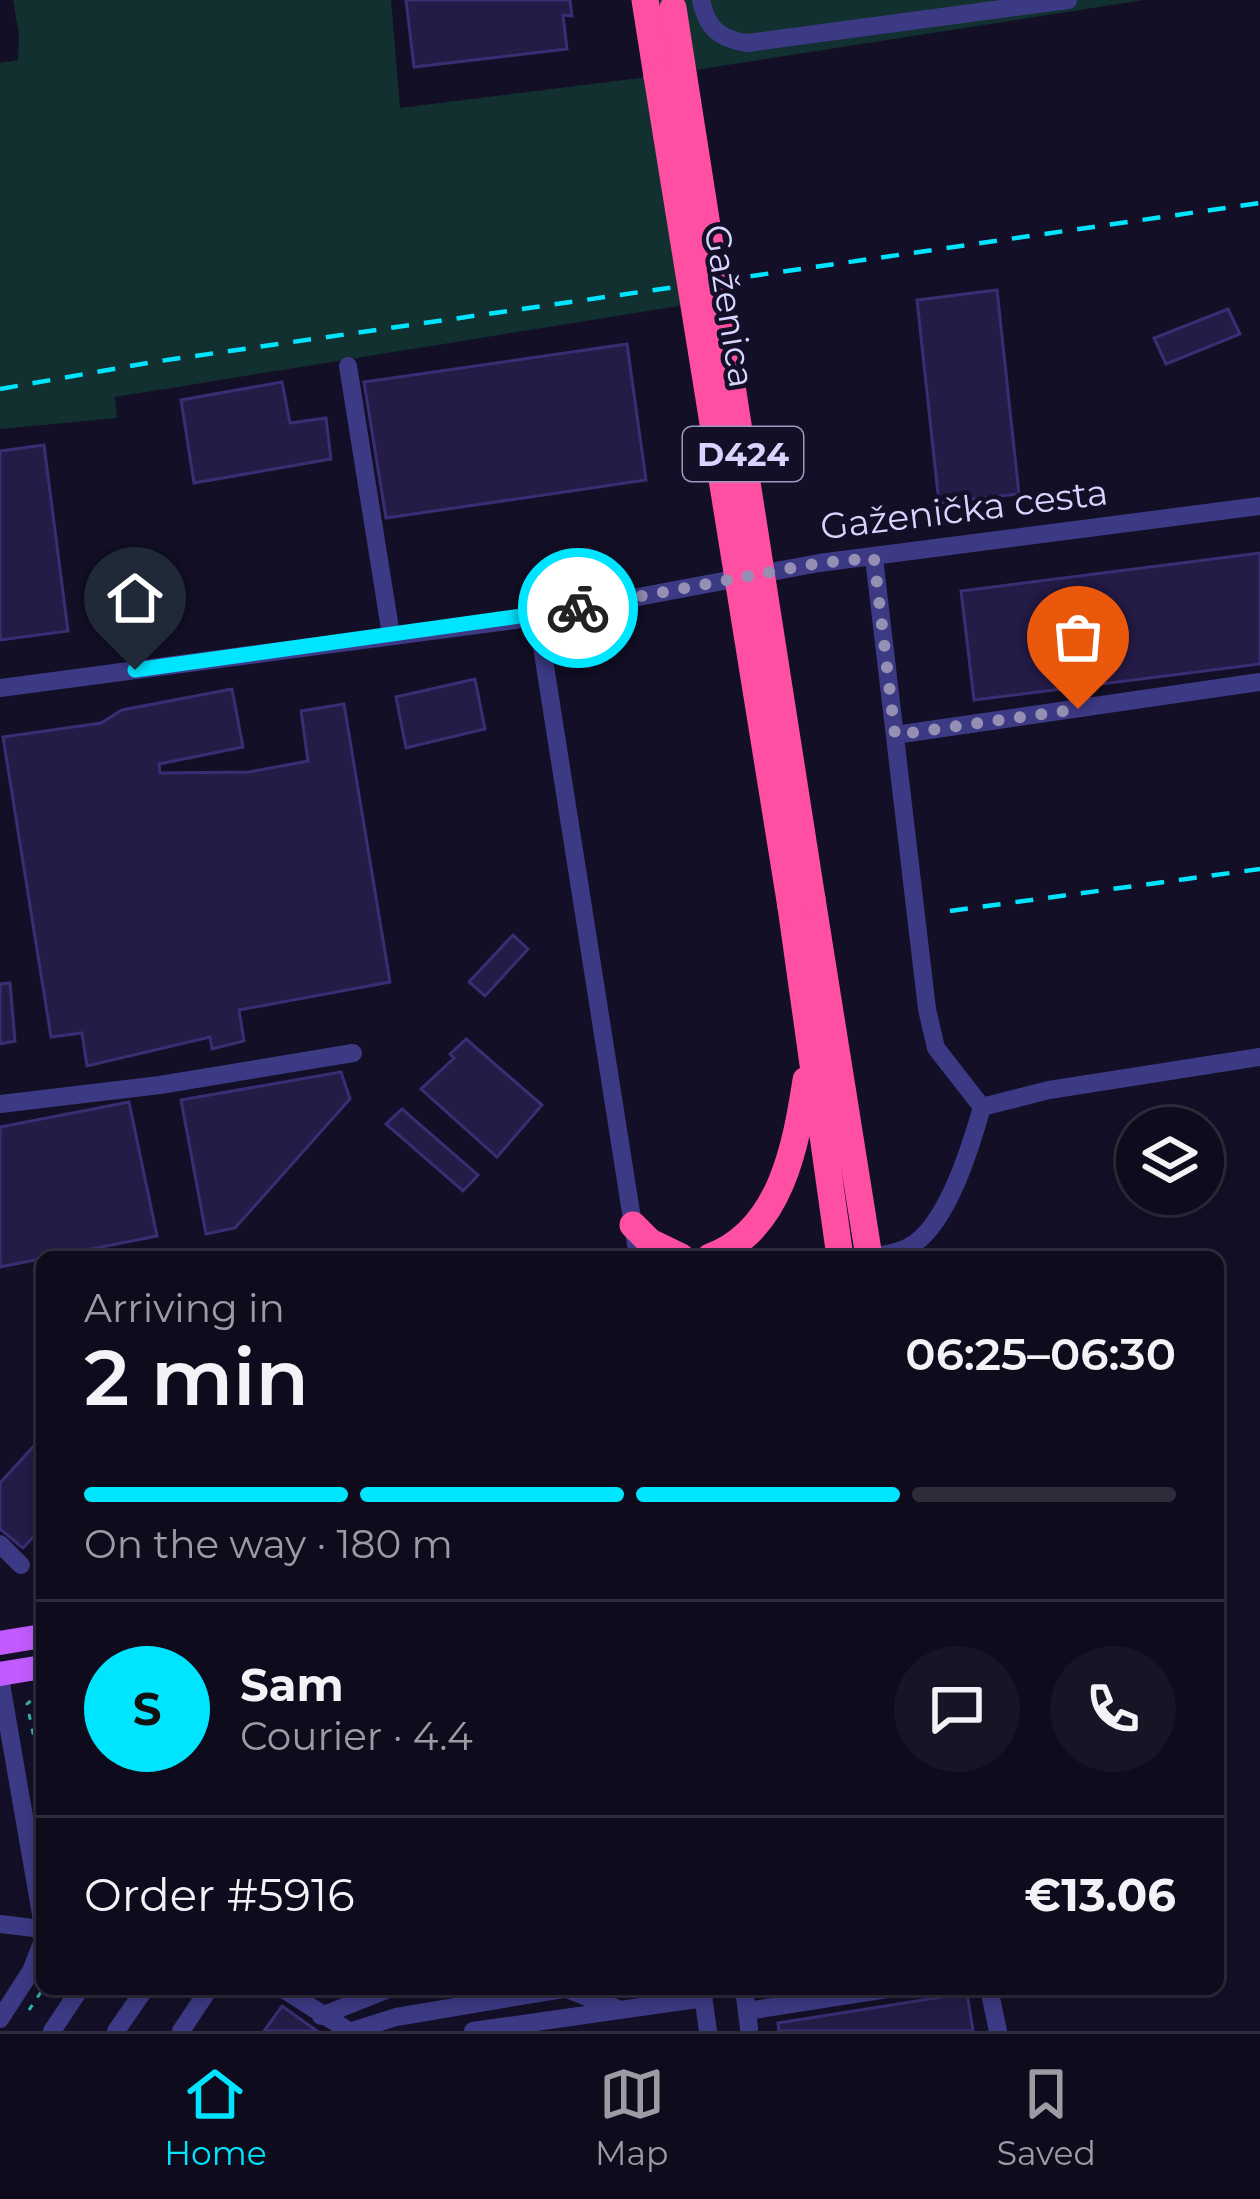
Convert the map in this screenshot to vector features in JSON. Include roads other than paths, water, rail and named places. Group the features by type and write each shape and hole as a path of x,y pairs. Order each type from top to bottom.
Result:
{"highway":[{"name":"Gaženica","path":"645,0 802,903"},
{"name":"Gaženica","path":"672,0 802,903"},
{"name":"D424","path":"802,903 811,1047 839,1251"},
{"name":"D424","path":"802,903 868,1251"},
{"path":"725,1251 765,1214 782,1181 796,1147 811,1047"},
{"path":"633,1225 650,1242 669,1251"}],"main road":[{"path":"0,1643 36,1637"},
{"path":"0,1676 36,1668"}],"street":[{"path":"701,0 710,27 728,40 747,43 1068,0"},
{"path":"348,366 391,635"},
{"name":"Gaženička cesta","path":"0,688 572,610 819,563 1260,506"},
{"path":"874,558 927,1010 936,1048 982,1107"},
{"path":"537,615 637,1251"},
{"path":"895,735 1260,682"},
{"path":"0,1104 160,1085 353,1054"},
{"path":"982,1107 1049,1090 1260,1057"},
{"path":"900,1251 919,1241 958,1178 982,1107"},
{"path":"0,1544 21,1564"},
{"path":"0,1676 36,1868"},
{"path":"0,1924 36,1924"},
{"path":"0,2019 36,1960"},
{"path":"0,1995 32,1971"},
{"path":"52,2031 76,1995"},
{"path":"116,2031 141,1995"},
{"path":"181,2031 205,1995"},
{"path":"291,1995 350,2031 396,2017 529,1995"},
{"path":"321,2017 374,1995"},
{"path":"581,1995 621,2010"},
{"path":"602,1995 621,2010"},
{"path":"473,2031 698,1995"},
{"path":"703,1995 708,2031"},
{"path":"745,1995 748,2019 859,1995"},
{"path":"990,1995 998,2031"},
{"path":"580,2031 621,2010"}],"railway":[{"path":"0,389 153,362 1260,203"},
{"path":"950,911 1260,869"}]}
